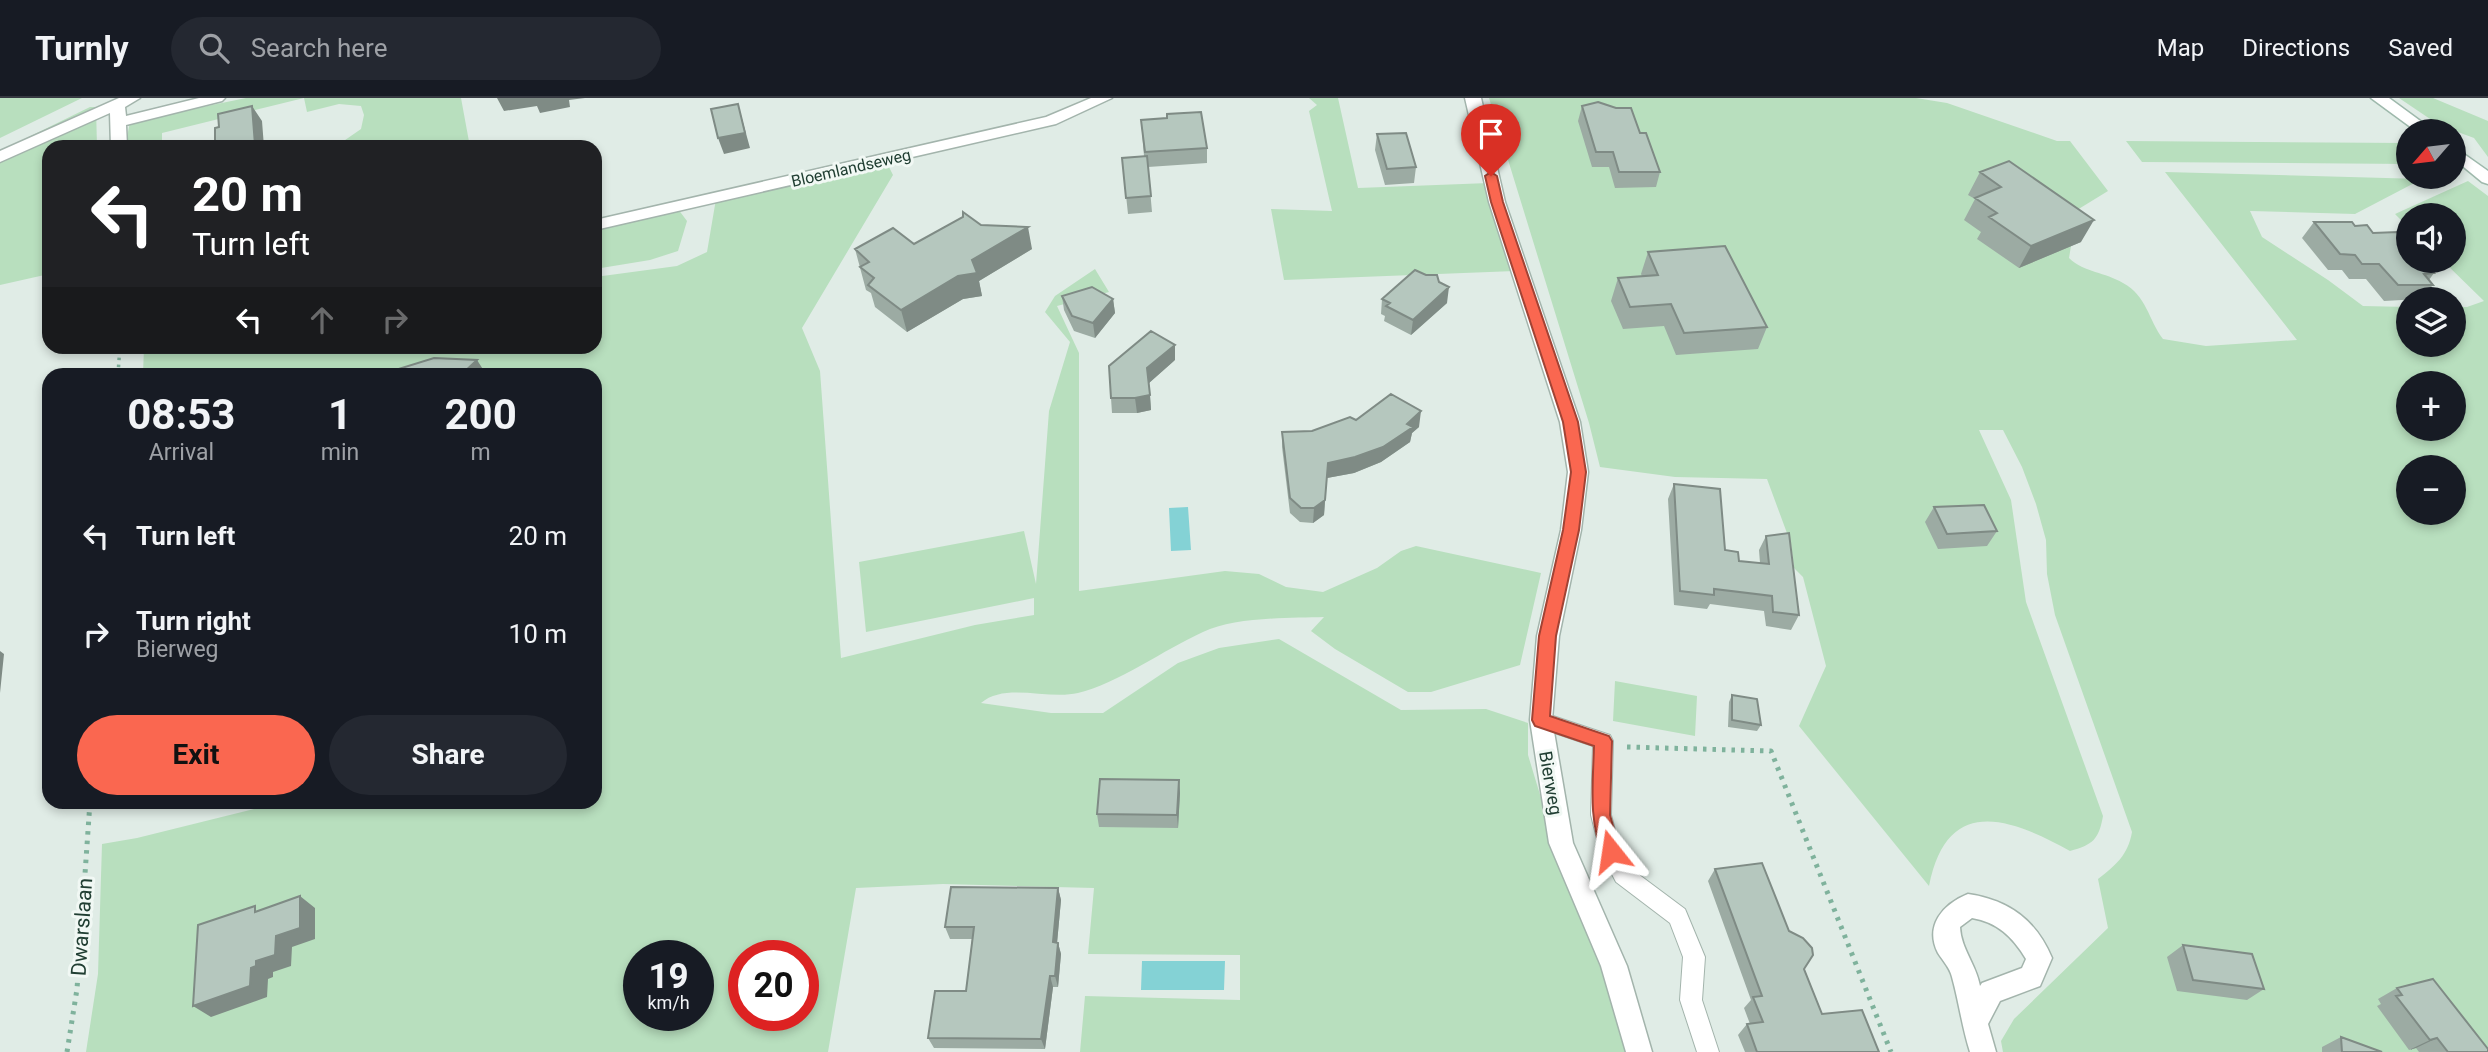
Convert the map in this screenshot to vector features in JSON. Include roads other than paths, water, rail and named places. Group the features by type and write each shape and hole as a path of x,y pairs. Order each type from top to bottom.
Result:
{"street":[{"path":"0,157 120,106 217,98"},
{"name":"Bloemlandseweg","path":"602,223 1051,121 1104,98"},
{"name":"Bierweg","path":"1473,98 1497,202 1570,422 1578,472 1571,530 1548,636 1541,720 1561,843 1614,966 1639,1052"},
{"path":"2379,98 2409,119"},
{"path":"119,140 120,106"},
{"path":"2466,162 2488,179"},
{"path":"1974,1023 1991,992 2031,977 2039,958 2028,937 2012,919 1997,911 1968,906 1947,922 1948,946 1964,970 1974,1023 1983,1052"}],"lane":[{"path":"1541,720 1603,741 1601,815 1611,851 1623,875 1678,916 1694,957 1691,1000 1708,1052"}],"water":[{"path":"1188,507 1191,550 1171,551 1169,508"},
{"path":"1142,961 1225,961 1224,990 1141,990"}]}
